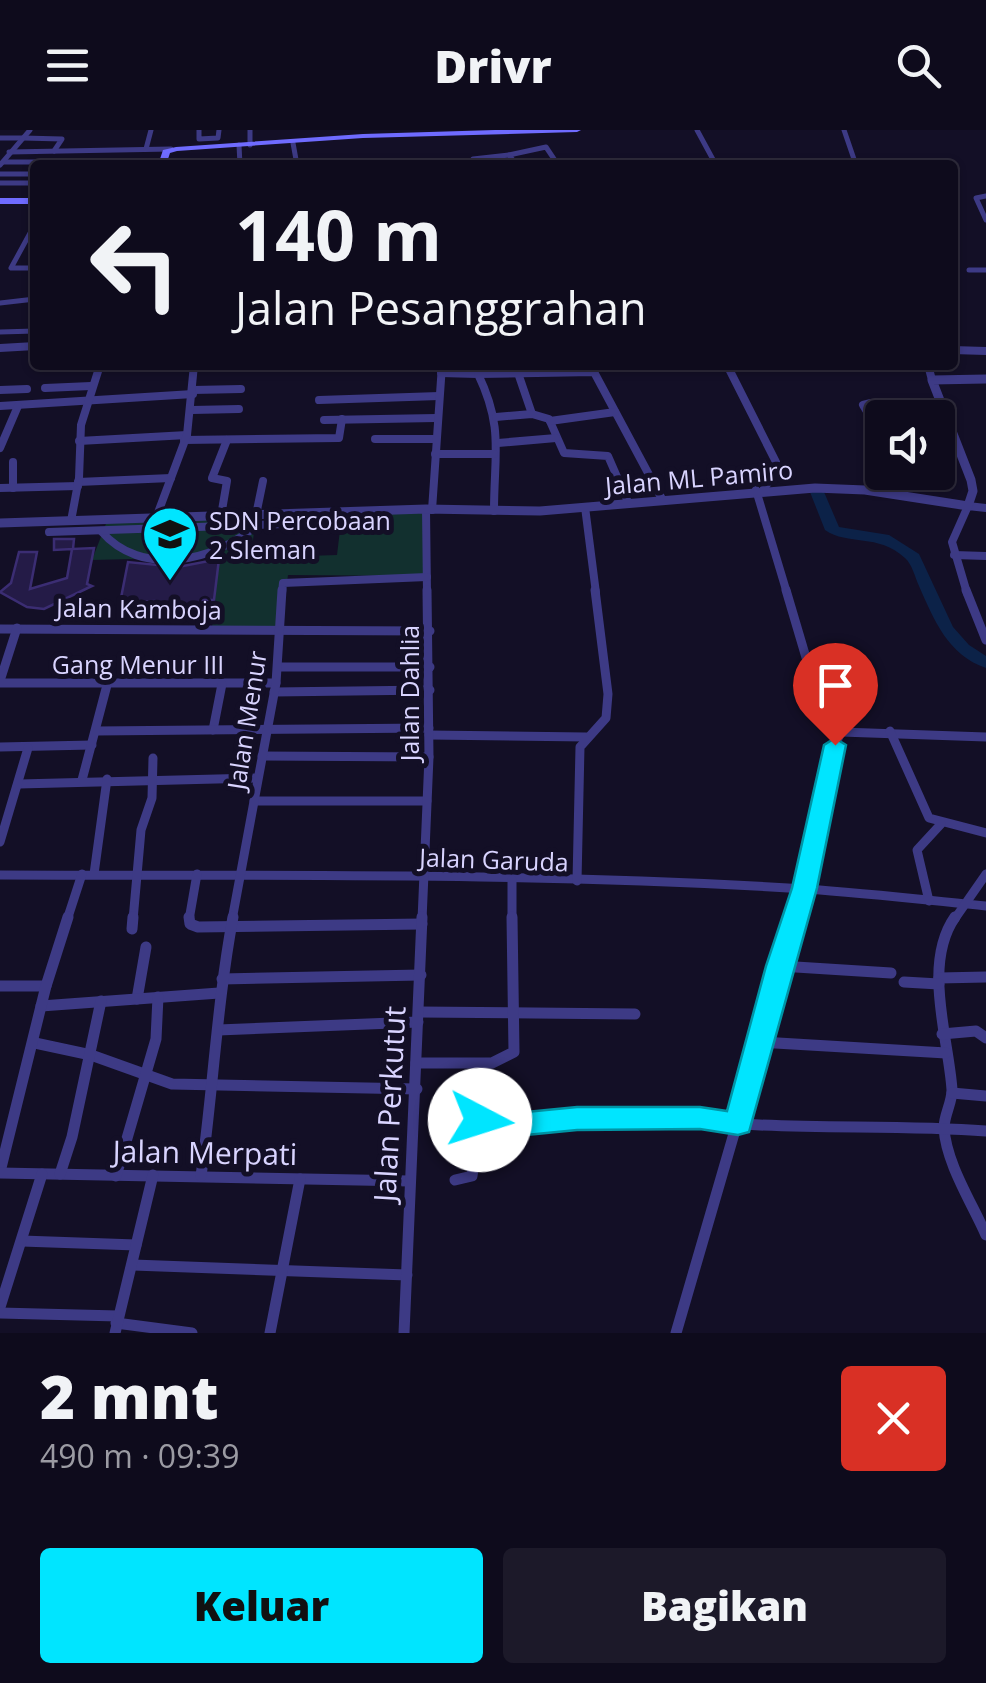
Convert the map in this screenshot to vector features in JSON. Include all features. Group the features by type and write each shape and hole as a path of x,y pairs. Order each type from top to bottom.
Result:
{"main road":[{"path":"163,160 171,149 205,143 291,143 340,134 577,130"},
{"path":"0,201 30,201"}],"street":[{"path":"2,164 30,130"},
{"path":"146,149 151,130"},
{"path":"199,130 198,138 205,143 218,138 218,130"},
{"path":"250,130 250,145"},
{"path":"288,130 295,160"},
{"path":"697,130 713,160"},
{"path":"844,130 854,160"},
{"path":"550,131 546,147 555,160"},
{"path":"0,138 62,139 48,160"},
{"path":"239,145 240,160"},
{"path":"473,160 546,147"},
{"path":"9,152 171,149"},
{"path":"93,160 96,150"},
{"path":"125,160 128,150"},
{"path":"509,155 513,160"},
{"path":"2,164 30,164"},
{"path":"0,174 30,174"},
{"path":"0,182 30,183"},
{"path":"986,196 976,198 986,219"},
{"path":"11,268 30,233"},
{"path":"0,268 30,268"},
{"path":"969,270 986,270"},
{"path":"0,304 30,301"},
{"path":"0,332 30,331"},
{"path":"0,348 30,346"},
{"path":"958,350 986,351"},
{"path":"71,521 78,484 79,441 86,402 98,370"},
{"path":"156,518 186,438 195,370"},
{"name":"Jalan Dahlia","path":"422,876 429,757 429,510 442,370"},
{"path":"449,370 478,374 594,372 642,452 662,499"},
{"path":"729,370 776,462 775,473 760,490 826,725 841,732 986,736"},
{"path":"929,370 940,400"},
{"path":"518,373 532,414"},
{"path":"478,374 496,416 494,511"},
{"path":"932,380 986,380"},
{"path":"45,388 91,386"},
{"path":"0,406 241,388"},
{"path":"0,390 27,389"},
{"path":"1,448 14,418 15,390"},
{"path":"319,400 438,396"},
{"path":"913,404 916,415 900,416 868,415 863,405 913,404"},
{"path":"192,410 239,409"},
{"path":"496,416 532,414 550,421 616,412"},
{"path":"0,419 14,418"},
{"path":"324,420 436,418"},
{"path":"79,441 339,438 342,420"},
{"path":"550,421 564,452 608,456 628,502"},
{"path":"498,443 556,438"},
{"path":"375,439 434,439"},
{"path":"955,439 973,496 955,531 954,555 986,640"},
{"path":"49,532 227,519 226,480 212,478 227,440"},
{"path":"434,454 494,454"},
{"path":"13,462 13,488"},
{"path":"0,488 171,478"},
{"path":"101,531 108,542 123,551 168,560 194,558 225,548 257,520 263,482"},
{"name":"Jalan ML Pamiro","path":"0,523 71,521 120,525 156,518 257,520 429,510 494,511 584,507 760,490 865,490 968,506"},
{"path":"968,506 986,508"},
{"path":"577,881 580,752 586,737 606,718 608,694 584,507"},
{"path":"257,520 345,522"},
{"path":"954,555 986,556"},
{"name":"Jalan Menur","path":"201,1176 222,979 278,666 283,583 427,577"},
{"path":"0,682 17,628"},
{"name":"Jalan Kamboja","path":"0,629 430,631"},
{"path":"278,666 430,667"},
{"name":"Gang Menur III","path":"0,682 430,690"},
{"path":"213,730 222,684"},
{"path":"82,780 107,685"},
{"path":"96,731 268,729 586,737"},
{"path":"890,731 928,815 942,824 986,833"},
{"path":"676,1333 804,888 833,750 841,732"},
{"path":"0,747 92,745"},
{"path":"0,842 28,748"},
{"path":"262,756 429,757"},
{"path":"132,929 141,830 152,798 153,758"},
{"path":"19,784 258,778"},
{"path":"0,1172 46,986 88,874 107,780"},
{"path":"254,801 427,801"},
{"path":"928,901 916,850 942,824"},
{"path":"197,874 190,924 422,924"},
{"path":"986,874 962,905 945,937 939,980 942,1034 952,1093 944,1127 953,1161 986,1236"},
{"name":"Jalan Garuda","path":"0,875 422,876 804,888 986,906"},
{"name":"Jalan Perkutut","path":"404,1333 417,1090 422,876"},
{"path":"416,1063 504,1060 516,1049 512,880"},
{"path":"138,999 146,947"},
{"path":"780,966 891,973"},
{"path":"222,979 421,975"},
{"path":"904,982 986,977"},
{"path":"0,986 46,986"},
{"path":"41,1006 220,993"},
{"path":"116,1176 156,1038 158,998"},
{"path":"60,1174 101,1001"},
{"path":"218,1030 418,1017 635,1014"},
{"path":"942,1034 976,1031 986,1038"},
{"path":"760,1042 946,1052"},
{"path":"34,1043 91,1055 172,1084 417,1090"},
{"path":"456,1180 472,1176 480,1116 499,1108 503,1100 501,1082"},
{"path":"952,1093 986,1096"},
{"path":"480,1120 516,1125 577,1118 700,1118 738,1124 986,1131"},
{"name":"Jalan Merpati","path":"0,1172 410,1181"},
{"path":"42,1174 22,1241 4,1279 0,1310 192,1333"},
{"path":"117,1324 152,1175"},
{"path":"270,1333 300,1179"},
{"path":"22,1241 136,1245"},
{"path":"133,1264 407,1275"}],"green space":[{"path":"429,510 423,576 288,575 281,630 212,628 219,559 337,555 342,513"},
{"path":"256,516 251,556 92,560 107,521"}],"building":[{"path":"54,539 74,539 73,549 94,548 87,584 92,586 44,609 27,607 0,592 11,583 19,552 37,552 30,589 67,578 72,549 54,550"},
{"path":"219,559 214,600 202,600 200,617 151,618 154,601 120,603 128,562 178,567"}],"waterway":[{"path":"817,492 835,531 884,538 914,557 946,629 963,648 986,663"}],"place":[{"name":"SDN Percobaan 2 Sleman","path":"170,583"}],"route":[{"path":"480,1120 516,1125 577,1118 700,1118 738,1124 804,888 835,745"}]}
